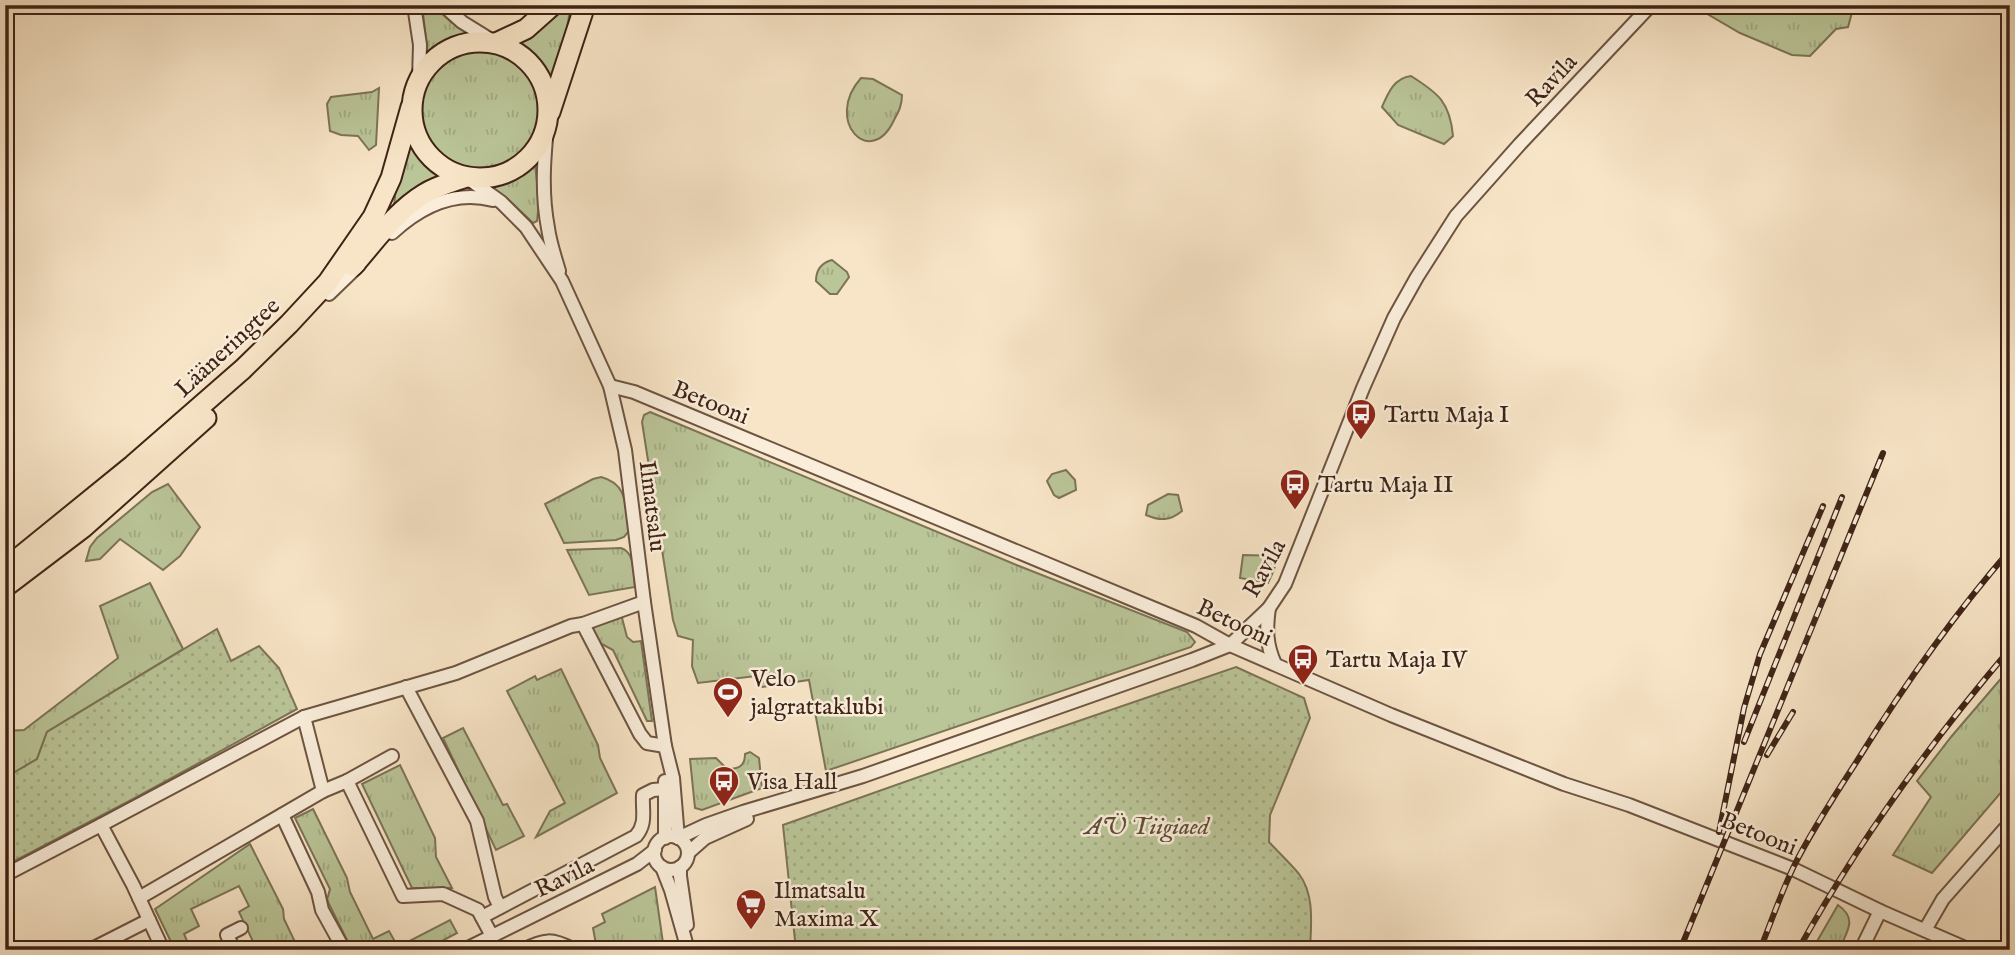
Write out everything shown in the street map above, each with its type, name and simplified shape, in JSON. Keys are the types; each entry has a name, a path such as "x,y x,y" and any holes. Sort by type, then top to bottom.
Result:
{"highway":[{"path":"496,43 526,29 553,5"},
{"path":"548,119 548,102 536,71 525,58 496,43 478,41 460,44 443,52 429,63 413,92 413,126 420,144 432,159 448,170 466,177 490,177 512,170 526,161 544,135 585,5"},
{"name":"Lääneringtee","path":"5,569 133,465 243,369 328,282 373,217 391,178 411,107"},
{"name":"Lääneringtee","path":"5,587 84,527 233,393 294,333 398,214 424,194 466,177"}],"street":[{"path":"414,5 420,45 419,78"},
{"path":"443,5 462,22 496,43"},
{"name":"Ravila","path":"688,853 715,832 819,790 1230,645 1269,608 1285,584 1359,396 1394,318 1456,216 1651,5"},
{"name":"Ilmatsalu","path":"548,119 543,163 545,201 548,229 562,281"},
{"name":"Ilmatsalu","path":"466,177 501,202 526,227 562,281 610,386 625,450 665,746 673,778 672,838"},
{"path":"329,294 400,225 426,208 462,196 479,196 501,202"},
{"name":"Betooni","path":"610,386 634,393 1196,626 1230,645 1391,715 1538,774 1629,805 1793,869 1970,950"},
{"path":"5,875 304,717 456,673 571,626 644,602"},
{"path":"1269,608 1267,641 1275,664"},
{"path":"583,624 640,734 647,743 665,746"},
{"path":"406,687 477,821 495,897 500,907"},
{"path":"304,717 323,792"},
{"name":"Ilmatsalu","path":"665,746 665,789 672,838"},
{"path":"139,898 282,815 392,756"},
{"path":"347,781 404,896 443,894 478,910 492,936"},
{"path":"482,917 636,836 642,830 645,816 643,795 653,790 665,789"},
{"name":"Ravila","path":"672,838 752,809 819,790"},
{"path":"282,815 318,892 322,910 344,950"},
{"path":"1925,930 1943,899 2010,823"},
{"path":"100,825 163,950"},
{"path":"660,865 671,870 684,864 688,853 686,844 672,838 657,845 655,850 660,865 671,890 689,950"},
{"name":"Ravila","path":"611,850 622,872"},
{"name":"Ravila","path":"465,949 622,872 655,850"},
{"name":"Ravila","path":"637,864 660,865"},
{"path":"680,867 689,950"},
{"name":"Ravila","path":"514,901 524,919"},
{"path":"1861,950 1880,911"},
{"path":"90,950 149,920"},
{"path":"234,950 227,935 241,928"},
{"path":"523,950 547,940 574,950"}],"green space":[{"path":"422,5 433,5 451,22 473,36 455,40 428,56"},
{"path":"1692,5 1854,5 1848,27 1836,29 1810,56 1792,55 1740,33"},
{"path":"567,6 570,7 567,27 550,85 535,62 515,45 534,35"},
{"path":"480,51 503,55 523,68 536,88 540,111 536,134 523,154 503,167 480,171 457,167 437,154 424,134 420,111 424,88 437,68 457,55"},
{"path":"1411,76 1435,93 1446,107 1453,136 1444,144 1398,125 1382,107 1396,83"},
{"path":"861,78 873,79 902,95 894,120 884,134 874,141 863,140 855,134 849,123 847,110 851,94"},
{"path":"379,88 376,145 369,150 358,136 330,131 327,104 331,97 372,92"},
{"path":"409,136 426,162 444,177 394,207 396,186"},
{"path":"533,164 539,201 537,221 533,223 490,186 510,179"},
{"path":"832,260 847,272 849,277 837,294 830,294 816,281 820,268"},
{"path":"650,412 1019,566 1187,632 1195,642 1191,647 826,771 809,680 762,687 756,676 698,683 692,666 693,640 678,636 673,620 642,422 644,415"},
{"path":"1066,470 1075,480 1076,490 1059,498 1054,495 1047,481 1052,474"},
{"path":"601,477 610,480 621,491 629,531 616,540 564,543 545,504"},
{"path":"168,484 200,527 180,556 163,570 120,539 100,559 86,561 90,547 97,538 152,492"},
{"path":"1168,494 1178,495 1182,511 1165,519 1146,515 1148,505"},
{"path":"621,548 631,559 635,587 589,595 567,550"},
{"path":"1243,555 1277,556 1268,583 1240,578"},
{"path":"150,583 183,649 47,732 37,759 5,778 5,731 24,730 118,658 100,606"},
{"path":"621,614 627,637 633,642 641,641 652,721 647,721 613,650 598,642 593,630 595,625"},
{"path":"217,629 231,661 259,646 279,668 297,709 5,866 5,778 37,759 47,732"},
{"name":"AÜ Tiigiaed","path":"1236,667 1304,698 1310,718 1270,815 1269,842 1299,874 1308,891 1311,911 1310,950 796,950 783,825"},
{"path":"2010,668 2010,782 1932,873 1893,855 1931,797 1917,781"},
{"path":"561,669 598,745 600,758 617,793 536,837 550,811 565,803 507,691 535,676 537,680"},
{"path":"463,728 503,805 507,804 524,836 496,850 443,738"},
{"path":"750,752 759,758 762,788 702,810 695,808 690,759 716,758 727,769 731,769 740,766 745,754"},
{"path":"400,765 435,838 436,857 452,888 412,888 362,784"},
{"path":"313,809 373,939 389,931 398,947 450,920 457,933 425,950 352,950 327,900 330,889 295,818"},
{"path":"250,844 283,909 284,919 296,944 283,950 257,950 239,912 249,906 239,886 191,909 199,926 184,934 191,950 175,950 155,909"},
{"path":"655,887 664,950 597,950 593,928 605,922 602,914"},
{"path":"1838,905 1848,915 1849,920 1839,950 1812,950"}],"railway":[{"path":"1680,950 1883,453"},
{"path":"1744,742 1842,497"},
{"path":"1719,832 1744,708 1760,654 1823,506"},
{"path":"1760,950 1794,866 1832,800 1929,653 2010,550"},
{"path":"1798,950 1845,871 1896,794 2010,649"},
{"path":"1767,755 1793,712"}],"place":[{"name":"Tartu Maja I","path":"1361,441"},
{"name":"Tartu Maja II","path":"1295,511"},
{"name":"Tartu Maja IV","path":"1303,686"},
{"name":"Velo jalgrattaklubi","path":"728,719"},
{"name":"Visa Hall","path":"724,808"},
{"name":"Ilmatsalu Maxima X","path":"751,931"}]}
